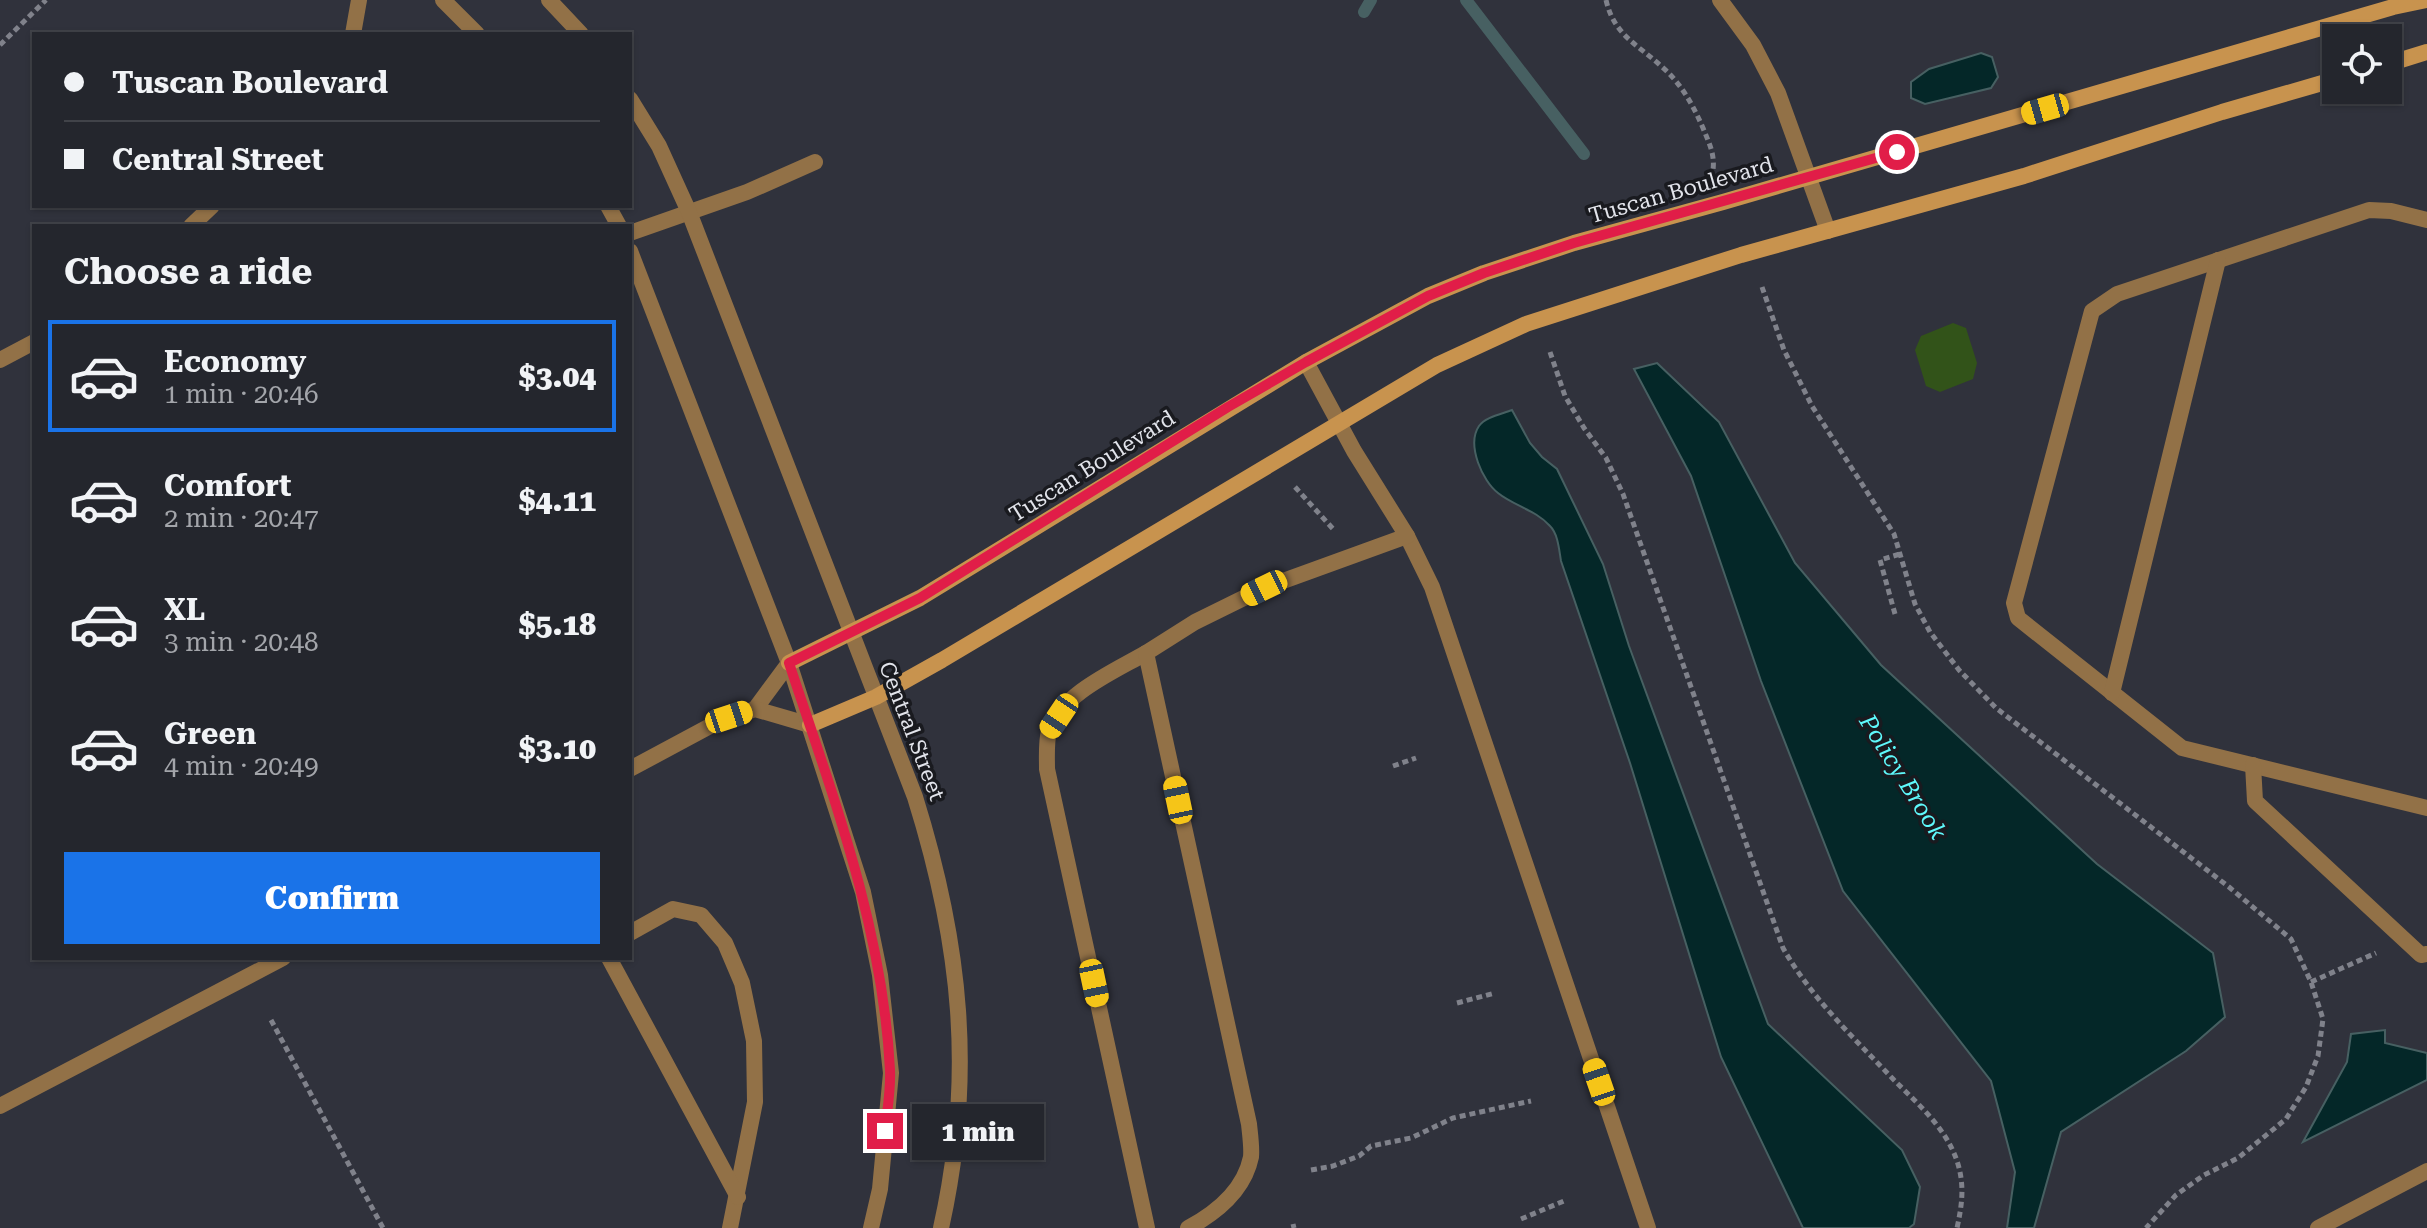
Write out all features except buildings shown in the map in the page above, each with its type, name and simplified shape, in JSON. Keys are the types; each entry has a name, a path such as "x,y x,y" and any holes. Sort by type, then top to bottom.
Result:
{"main road":[{"name":"Tuscan Boulevard","path":"789,663 920,598 1306,362 1428,296 1484,273 1574,243 2426,0"},
{"path":"2402,60 2427,52"},
{"path":"810,725 876,697 1437,365 1526,324 1741,255 2024,176 2322,83"}],"street":[{"path":"353,32 359,0"},
{"path":"443,0 475,32"},
{"path":"549,0 579,32"},
{"path":"1720,0 1753,45 1772,81 1828,231"},
{"name":"Central Street","path":"632,102 659,146 689,212 915,797 934,857 950,929 959,995 961,1062 957,1140 941,1228"},
{"path":"632,232 747,192 815,162"},
{"path":"193,224 210,208"},
{"path":"2427,220 2391,211 2369,210 2117,294 2092,311 2014,603 2018,618 2182,748 2427,808"},
{"path":"632,256 789,663 863,892 880,975 891,1073 880,1189 871,1228"},
{"path":"2112,693 2218,260"},
{"path":"0,360 32,343"},
{"path":"1306,362 1407,536 1432,587 1648,1228"},
{"path":"1147,1228 1047,769 1049,730 1069,701 1094,682 1195,622 1264,588 1407,536"},
{"path":"1146,653 1249,1124 1251,1156 1243,1176 1227,1203 1188,1228"},
{"path":"632,768 712,725 755,709 789,663"},
{"path":"755,709 810,725"},
{"path":"2253,765 2255,801 2421,955 2427,954"},
{"path":"632,932 673,909 701,915 725,943 742,983 754,1041 755,1102 730,1228"},
{"path":"0,1106 279,960"},
{"path":"610,960 738,1197"},
{"path":"2318,1228 2427,1171"}],"path":[{"path":"0,45 46,0"},
{"path":"1606,0 1610,14 1626,39 1663,67 1690,99 1715,156 1713,170"},
{"path":"1762,287 1784,350 1812,406 1894,534 1915,604 1930,632 1959,670 1996,708 2229,887 2291,939 2311,982 2323,1019 2318,1056 2306,1087 2286,1119 2238,1158 2204,1175 2176,1195 2146,1228"},
{"path":"1550,352 1565,396 1606,458 1623,494 1783,948 1800,977 1829,1012 1948,1140 1958,1163 1964,1194 1957,1228"},
{"path":"1295,487 1326,518 1338,536"},
{"path":"1895,614 1880,560 1900,554"},
{"path":"1393,766 1416,758"},
{"path":"2311,982 2382,950"},
{"path":"1457,1003 1495,993"},
{"path":"271,1020 383,1228"},
{"path":"1311,1170 1359,1156 1371,1146 1411,1138 1453,1118 1531,1101"},
{"path":"1521,1219 1564,1201"}],"green space":[{"path":"1953,323 1966,328 1977,363 1973,379 1940,392 1926,386 1915,350 1921,336"}],"water":[{"path":"1981,53 1992,57 1998,77 1991,88 1925,104 1911,98 1911,82 1929,69"},
{"path":"1657,363 1719,422 1795,563 1881,665 2097,864 2213,953 2225,1017 2186,1051 2061,1132 2034,1228 2007,1228 2015,1172 1991,1081 1843,891 1761,681 1691,476 1634,369"},
{"path":"1512,410 1530,443 1557,469 1603,564 1629,646 1768,1024 1902,1150 1920,1187 1914,1224 1909,1228 1803,1228 1721,1057 1630,763 1561,561 1555,533 1538,516 1492,488 1478,462 1474,443 1479,426 1489,418"},
{"path":"2385,1030 2385,1043 2427,1053 2427,1080 2303,1142 2347,1062 2351,1034"}],"waterway":[{"path":"1364,12 1371,0"},
{"name":"Policy Brook","path":"1466,0 1584,154"}],"route":[{"path":"885,1131 891,1073 880,975 863,892 789,663 920,598 1228,407 1428,296 1484,273 1574,243 1897,152"}]}
